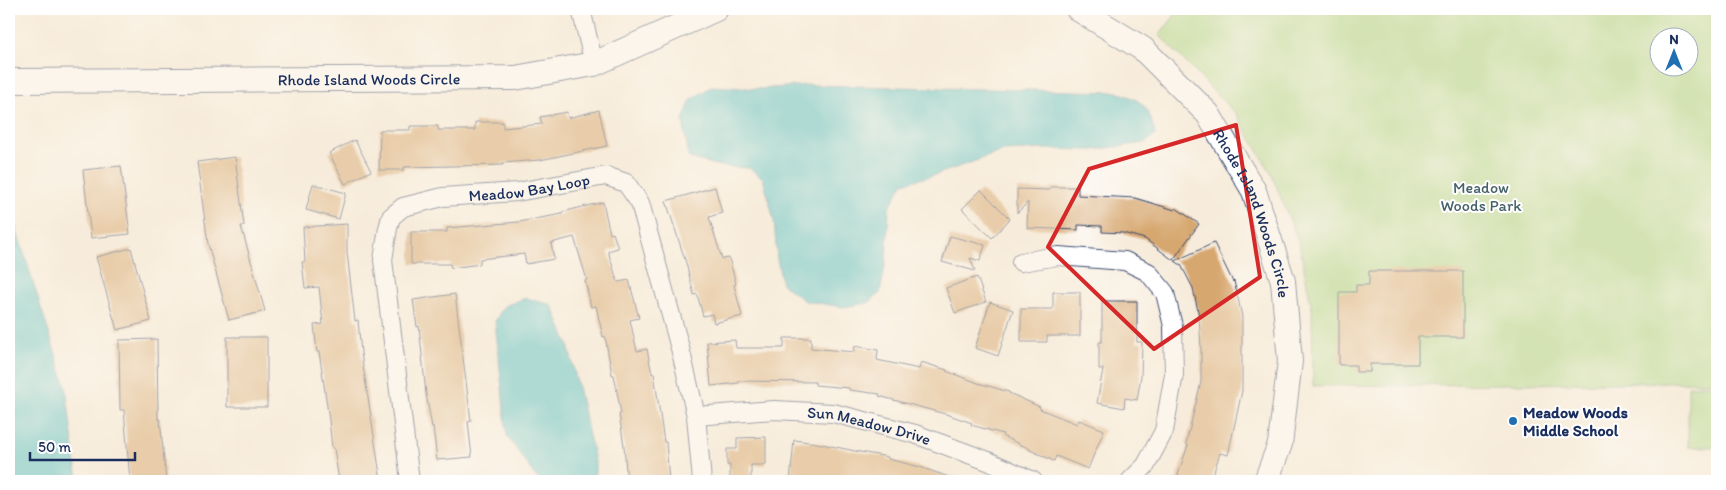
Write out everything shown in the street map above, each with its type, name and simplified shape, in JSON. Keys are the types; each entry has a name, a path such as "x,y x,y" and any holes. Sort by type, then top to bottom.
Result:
{"street":[{"path":"581,9 594,64"},
{"name":"Rhode Island Woods Circle","path":"9,81 515,78 594,64 716,9"},
{"name":"Rhode Island Woods Circle","path":"1078,9 1143,49 1208,114 1254,191 1283,281 1290,361 1280,444 1266,481"},
{"name":"Meadow Bay Loop","path":"410,481 383,260 391,218 403,207 443,197 517,192 606,176 626,183 640,202 680,348 696,416 702,481"},
{"path":"1021,262 1058,256 1125,261 1148,272 1166,293 1173,326 1174,374 1164,431 1146,465 1130,481"},
{"name":"Sun Meadow Drive","path":"696,416 774,410 833,413 915,434 1033,481"}],"highlighted area":[{"path":"1236,125 1260,277 1154,349 1048,247 1089,169"}],"green space":[{"name":"Meadow Woods Park","path":"1180,9 1717,9 1717,382 1313,386 1312,309 1299,243 1271,173 1237,115 1159,35"},
{"path":"1717,385 1717,447 1688,447 1688,386"}],"water":[{"path":"807,85 1117,92 1140,102 1144,106 1148,111 1155,135 1145,143 1093,150 1043,149 1004,151 935,175 903,183 889,208 886,260 880,293 868,303 843,307 805,301 782,284 777,259 774,220 763,178 749,168 720,166 689,158 683,120 691,100 712,86 762,89"},
{"path":"9,206 66,387 78,481 9,481"},
{"path":"526,298 552,305 568,344 595,461 595,477 588,481 541,481 536,477 507,436 495,321 504,306"}],"building":[{"path":"599,110 607,146 540,160 503,163 503,165 404,167 404,170 379,170 380,130 410,130 410,126 438,126 438,130 475,130 475,122 503,122 503,128 542,124 540,117 567,112 568,118"},
{"path":"355,140 371,171 345,184 329,153"},
{"path":"235,157 244,226 241,226 265,311 229,320 208,244 197,162"},
{"path":"121,166 130,234 91,238 83,170"},
{"path":"313,184 346,193 339,219 306,210"},
{"path":"715,187 722,213 709,217 722,259 729,258 742,316 714,323 712,314 703,316 697,294 694,295 666,201"},
{"path":"1050,187 1078,187 1078,195 1135,198 1175,210 1176,208 1199,224 1173,260 1145,239 1123,233 1102,232 1102,226 1078,225 1078,230 1027,228 1028,202 1017,213 1017,189 1050,190"},
{"path":"981,190 1010,219 992,238 962,209"},
{"path":"603,202 610,234 613,233 618,248 608,251 615,274 618,282 629,280 639,318 630,320 637,351 647,349 652,374 654,373 664,442 666,442 669,481 627,481 619,414 621,414 614,375 612,375 605,336 603,337 596,306 591,307 585,280 587,280 574,237 551,243 554,259 526,264 524,254 480,259 480,264 451,268 450,264 411,264 411,232 447,232 447,228 519,222 562,214 562,212"},
{"path":"347,224 347,252 355,321 358,320 361,353 381,481 339,481 334,448 332,448 314,325 323,324 319,287 305,288 302,262 305,262 303,227"},
{"path":"950,236 985,245 980,261 970,258 975,271 942,262"},
{"path":"1214,243 1234,281 1242,316 1242,391 1228,455 1220,453 1211,481 1176,481 1188,445 1186,444 1201,382 1201,348 1199,316 1193,288 1181,265 1175,261"},
{"path":"131,248 151,321 117,330 96,257"},
{"path":"1369,271 1463,271 1463,337 1418,337 1418,364 1370,364 1370,372 1356,372 1356,365 1339,365 1339,292 1356,292 1356,285 1369,285"},
{"path":"977,277 986,302 955,313 946,288"},
{"path":"1053,292 1080,292 1080,336 1047,336 1047,342 1021,342 1021,309 1053,309"},
{"path":"455,294 471,421 468,422 472,457 437,460 433,426 426,394 419,326 417,327 413,300"},
{"path":"1102,301 1137,301 1137,342 1142,342 1141,376 1137,400 1125,398 1124,408 1097,403 1103,369 1099,369 1099,342 1102,342"},
{"path":"990,302 1013,310 998,356 975,348"},
{"path":"227,337 267,337 267,407 227,407"},
{"path":"784,338 811,338 811,348 854,352 855,346 878,350 877,360 919,369 921,362 1009,392 1040,407 1040,409 1077,424 1079,420 1104,430 1088,469 1056,456 1054,461 1002,436 1003,434 971,425 972,423 949,415 879,396 880,394 849,390 849,388 815,385 815,382 739,381 739,383 711,386 707,342 735,340 736,348 784,348"},
{"path":"157,339 158,419 160,419 166,481 130,481 124,410 120,410 119,340"},
{"path":"766,437 766,465 751,465 751,481 730,481 727,449 737,449 737,438"},
{"path":"794,440 888,457 888,459 955,479 954,481 835,481 817,477 816,481 790,481"}],"place":[{"name":"Meadow Woods Middle School","path":"1513,421"}]}
